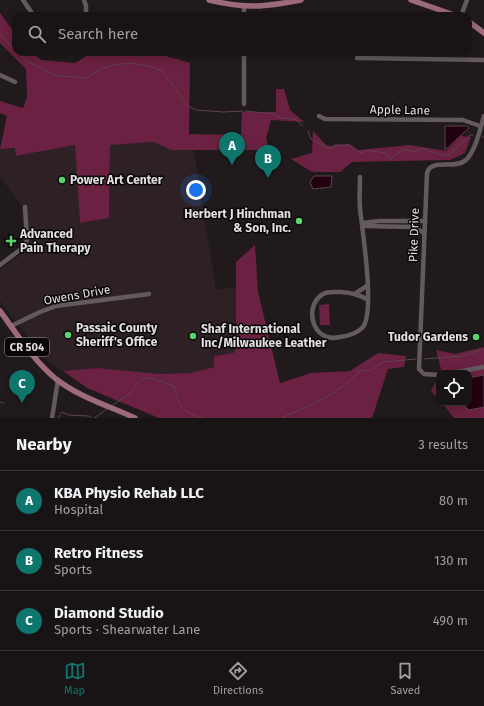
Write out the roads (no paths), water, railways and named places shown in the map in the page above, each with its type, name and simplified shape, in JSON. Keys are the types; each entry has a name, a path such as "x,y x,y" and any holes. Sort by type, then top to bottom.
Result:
{"main road":[{"path":"209,0 244,7 264,7 301,0"},
{"path":"411,0 446,12"},
{"path":"472,24 484,33"},
{"name":"CR 504","path":"0,311 36,359 58,380 110,407 136,418"}],"street":[{"path":"23,0 31,12"},
{"path":"84,0 86,12"},
{"path":"463,12 468,0"},
{"path":"244,7 244,12"},
{"path":"244,56 244,104"},
{"path":"357,58 484,60"},
{"path":"0,75 15,82"},
{"name":"Apple Lane","path":"319,116 325,119 463,120 480,126"},
{"name":"Pike Drive","path":"436,375 424,374 419,369 427,170 432,166 454,165 466,160 472,152 484,116"},
{"path":"360,178 360,207 367,264 367,286 367,299 366,320 361,330 355,333 332,339 322,336 318,332 312,313 317,299 329,292 356,292 367,286"},
{"path":"0,265 25,246 27,239 25,207"},
{"path":"362,224 399,221 425,221"},
{"path":"399,221 400,227"},
{"path":"362,224 414,227 424,233"},
{"path":"356,292 367,299"},
{"name":"Owens Drive","path":"11,326 56,306 149,294"},
{"path":"468,370 484,367"},
{"path":"52,418 58,380"},
{"path":"56,393 67,386"}],"waterway":[{"path":"0,34 12,47"},
{"path":"22,56 54,75 86,78 101,69 114,65 130,63 149,66 162,71 188,106 196,110 223,112 243,111"},
{"path":"245,111 275,114 280,118 295,119 303,126"},
{"path":"308,131 311,139 328,148 334,148 335,145 350,145 361,153 368,150 385,153 390,159 404,149 415,152 422,148 441,155 449,155 470,135 473,135"},
{"path":"424,359 462,356 484,349"},
{"path":"281,418 323,399 343,386 360,371 371,370 383,362 416,359"},
{"path":"113,405 129,394 141,379 151,378 174,386 182,408 190,414 203,418"},
{"path":"0,402 4,403"},
{"path":"94,418 107,409"},
{"path":"58,418 62,412 69,415 89,416 92,418"}],"place":[{"name":"KBA Physio Rehab LLC","path":"232,165"},
{"name":"Retro Fitness","path":"268,178"},
{"name":"Power Art Center","path":"62,180"},
{"name":"Herbert J Hinchman & Son, Inc.","path":"299,221"},
{"name":"Advanced Pain Therapy","path":"11,241"},
{"name":"Passaic County Sheriff's Office","path":"68,335"},
{"name":"Shaf International Inc/Milwaukee Leather","path":"193,336"},
{"name":"Tudor Gardens","path":"476,337"},
{"name":"Diamond Studio","path":"22,403"}]}
